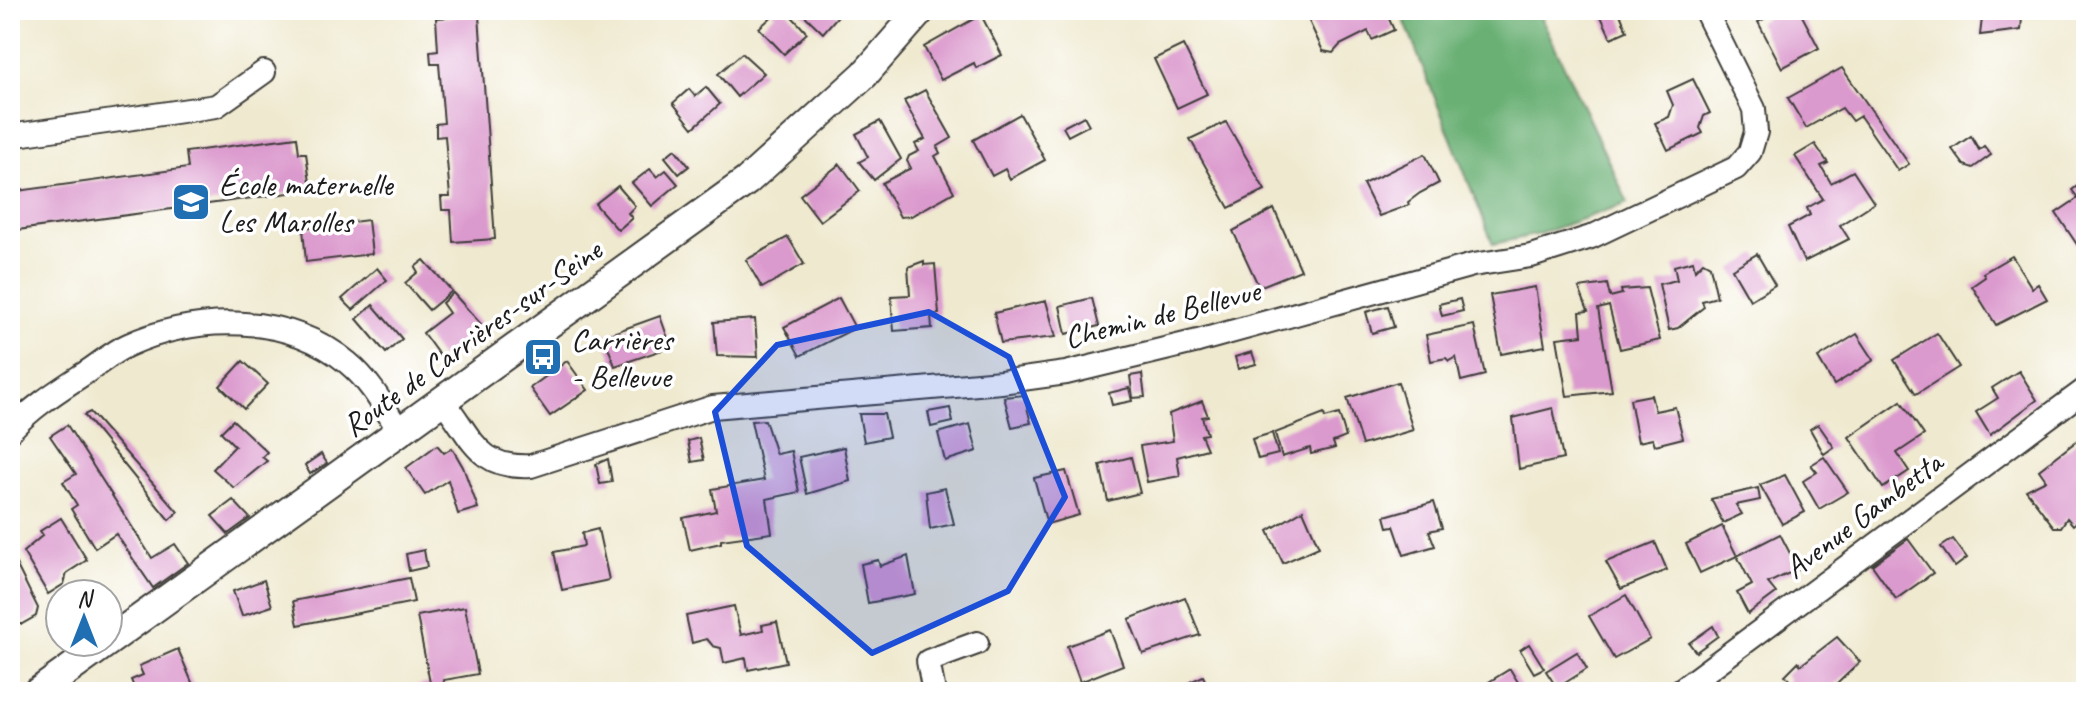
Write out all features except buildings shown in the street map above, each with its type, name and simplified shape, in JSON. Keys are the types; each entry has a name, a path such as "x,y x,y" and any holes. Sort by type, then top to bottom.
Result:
{"street":[{"name":"Route de Carrières-sur-Seine","path":"38,692 747,181 864,75 921,10"},
{"name":"Chemin de Bellevue","path":"443,401 492,462 508,467 531,466 713,407 1001,382 1066,373 1198,341 1473,265 1531,256 1591,237 1678,197 1736,168 1750,152 1756,132 1754,109 1705,10"},
{"path":"10,136 216,106 264,72"},
{"path":"10,431 57,391 127,346 190,325 243,322 299,336 328,349 373,388 399,431"},
{"name":"Avenue Gambetta","path":"1678,692 2086,389"},
{"path":"934,692 928,661 977,643"}],"highlighted area":[{"path":"929,312 1009,357 1065,497 1008,591 872,653 747,546 715,412 777,345"}],"green space":[{"path":"1400,10 1466,10 1468,14 1476,10 1538,10 1628,203 1539,234 1493,244"}],"place":[{"name":"École maternelle Les Marolles","path":"191,202"},
{"name":"Carrières - Bellevue","path":"543,357"}]}
